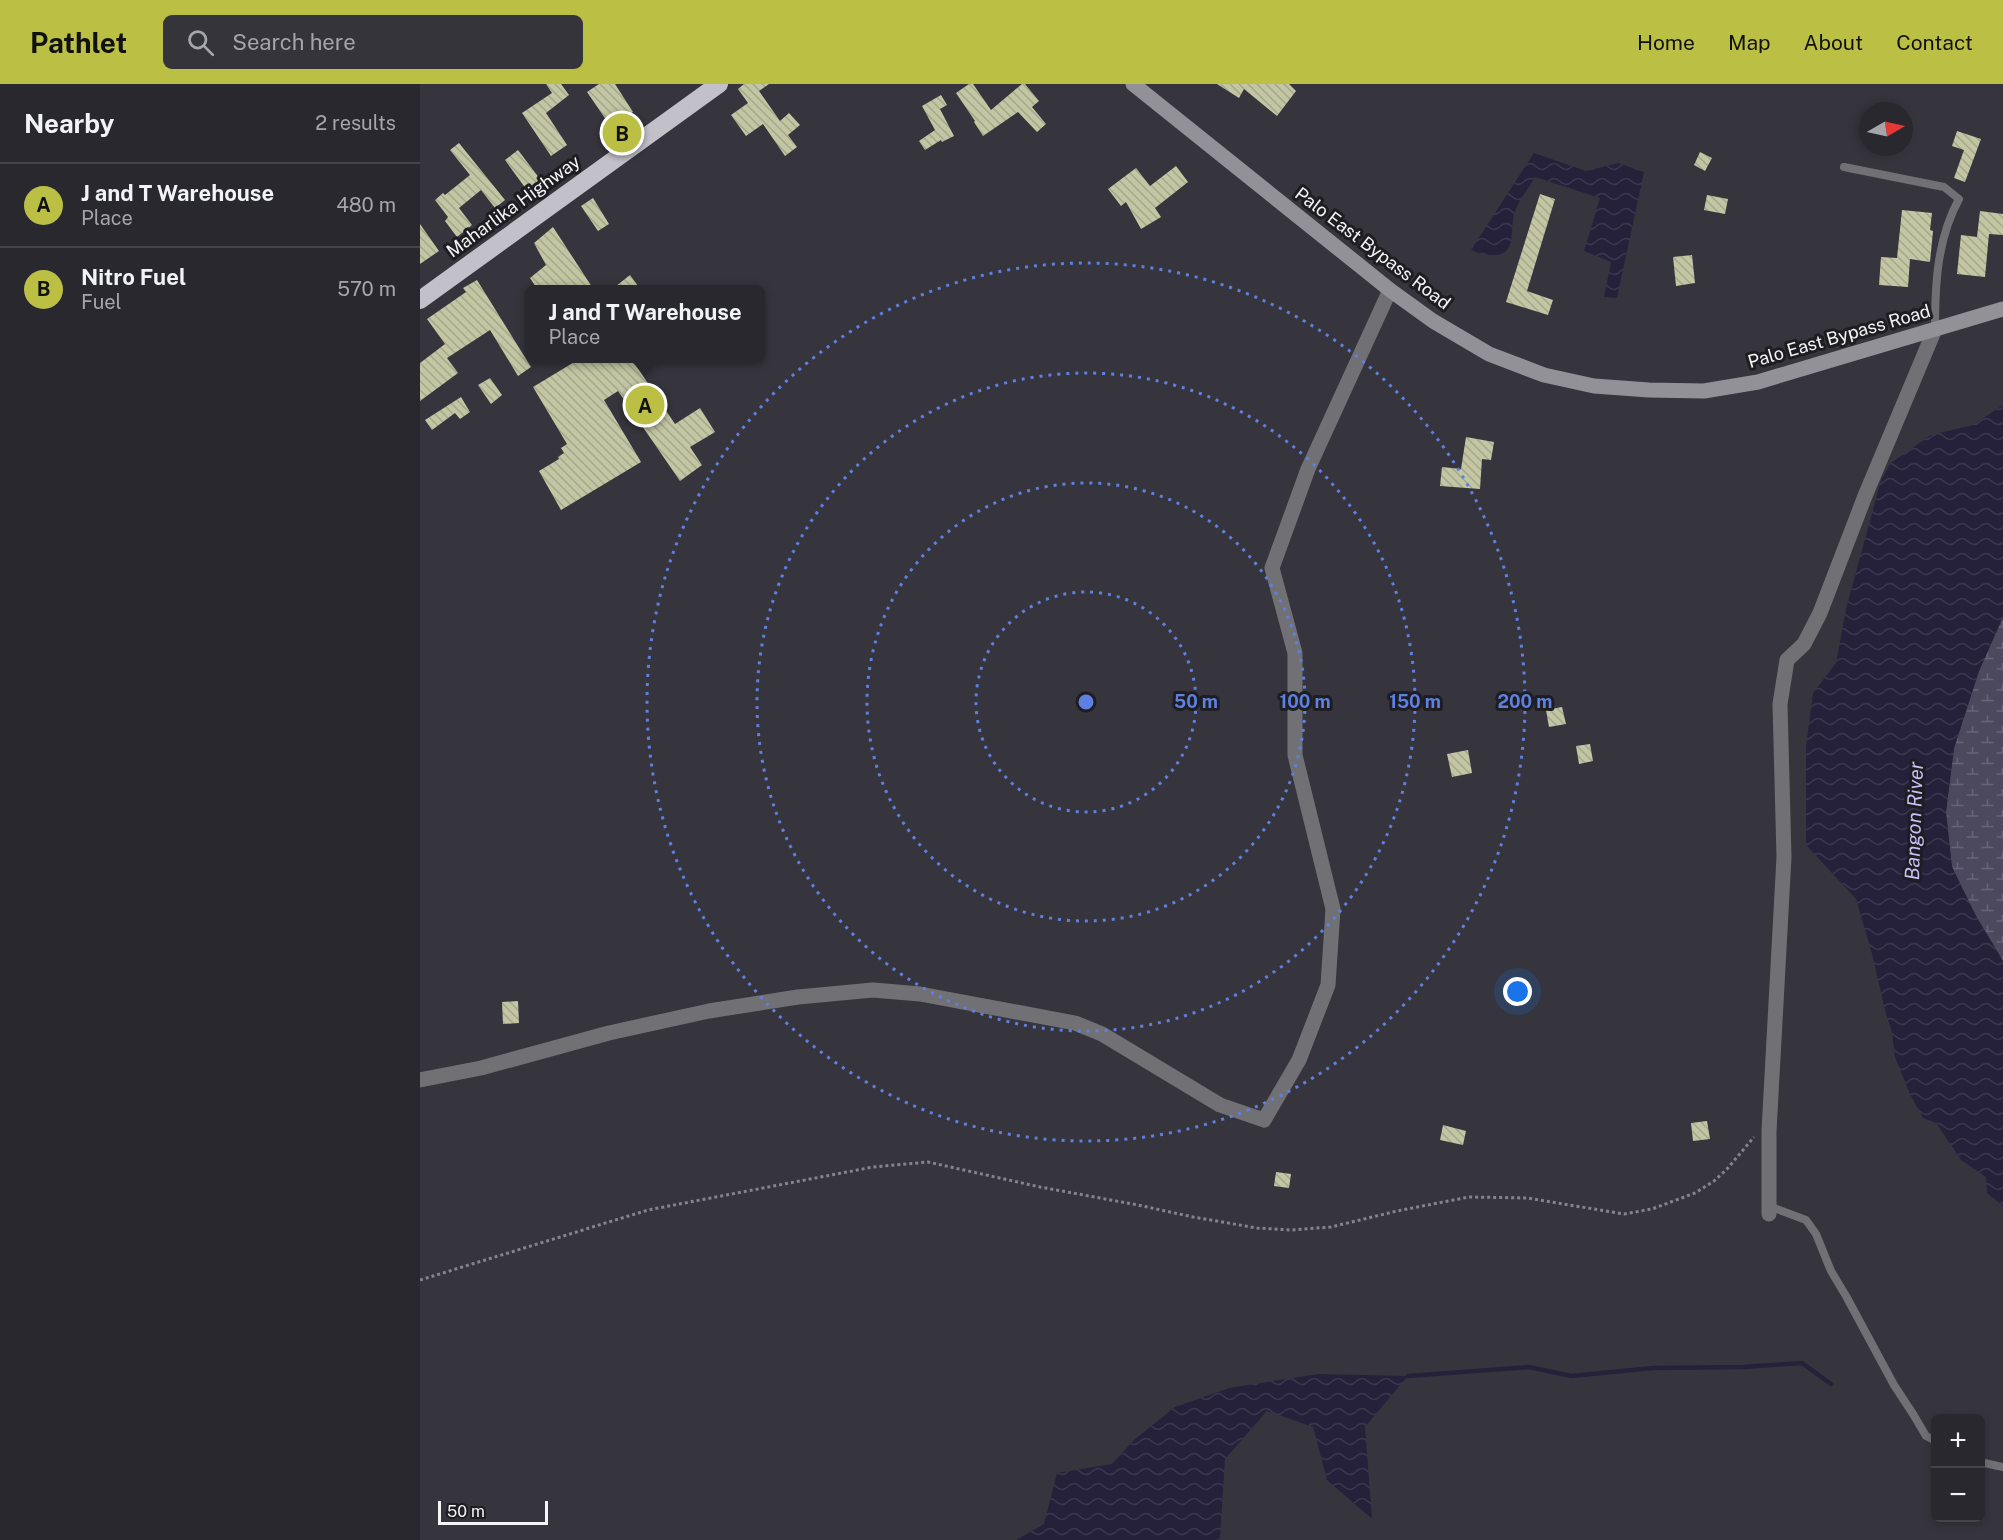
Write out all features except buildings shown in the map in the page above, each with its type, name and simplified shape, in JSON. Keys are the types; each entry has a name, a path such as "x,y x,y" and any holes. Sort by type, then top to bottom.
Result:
{"highway":[{"name":"Maharlika Highway","path":"420,300 719,84"}],"main road":[{"name":"Palo East Bypass Road","path":"1133,84 1390,290 1433,321 1489,354 1544,375 1594,386 1704,391 1758,382 2003,309"}],"street":[{"path":"420,1080 481,1068 609,1033 709,1011 798,997 873,990 920,994 1075,1023 1102,1034 1220,1105 1264,1120 1299,1060 1328,985 1333,909 1295,756 1295,653 1272,568 1308,469 1390,290"},
{"path":"1769,1210 1769,1131 1784,857 1780,704 1787,660 1804,644 1820,613 1865,496 1935,329"}],"lane":[{"path":"1844,167 1944,188 1959,200 1953,210 1942,243 1935,294 1935,329"},
{"path":"1769,1210 1806,1220 1816,1234 1831,1271 1894,1385 1926,1436 1931,1439"},
{"path":"1985,1463 2003,1467"}],"path":[{"path":"420,1280 648,1210 854,1169 928,1162 1040,1187 1257,1228 1291,1230 1330,1227 1468,1197 1527,1198 1624,1214 1670,1204 1695,1193 1714,1181 1751,1142 1757,1131"}],"green space":[{"path":"2003,617 2003,961 1976,916 1952,867 1946,812 1954,749 1979,671"}],"water":[{"path":"1534,153 1586,171 1618,163 1644,172 1617,298 1604,297 1611,262 1584,251 1600,198 1535,177 1514,214 1511,240 1506,251 1491,255 1471,250"},
{"name":"Bangon River","path":"2003,405 2003,617 1979,671 1954,748 1946,812 1952,867 1976,916 2003,961 2003,1206 1987,1193 1986,1177 1961,1160 1936,1123 1923,1118 1910,1094 1895,1057 1892,1032 1856,899 1806,845 1806,746 1813,693 1836,663 1846,609 1881,480 1891,463 1931,435 1973,425"},
{"path":"1318,1374 1408,1376 1365,1427 1372,1519 1327,1480 1313,1427 1267,1411 1225,1459 1220,1538 1216,1540 1016,1540 1044,1524 1057,1473 1112,1464 1134,1440 1175,1407 1229,1388"}],"waterway":[{"path":"1408,1376 1529,1367 1571,1376 1653,1368 1743,1367 1802,1363 1831,1384"}],"place":[{"name":"Nitro Fuel","path":"622,133"},
{"name":"J and T Warehouse","path":"645,405"}]}
